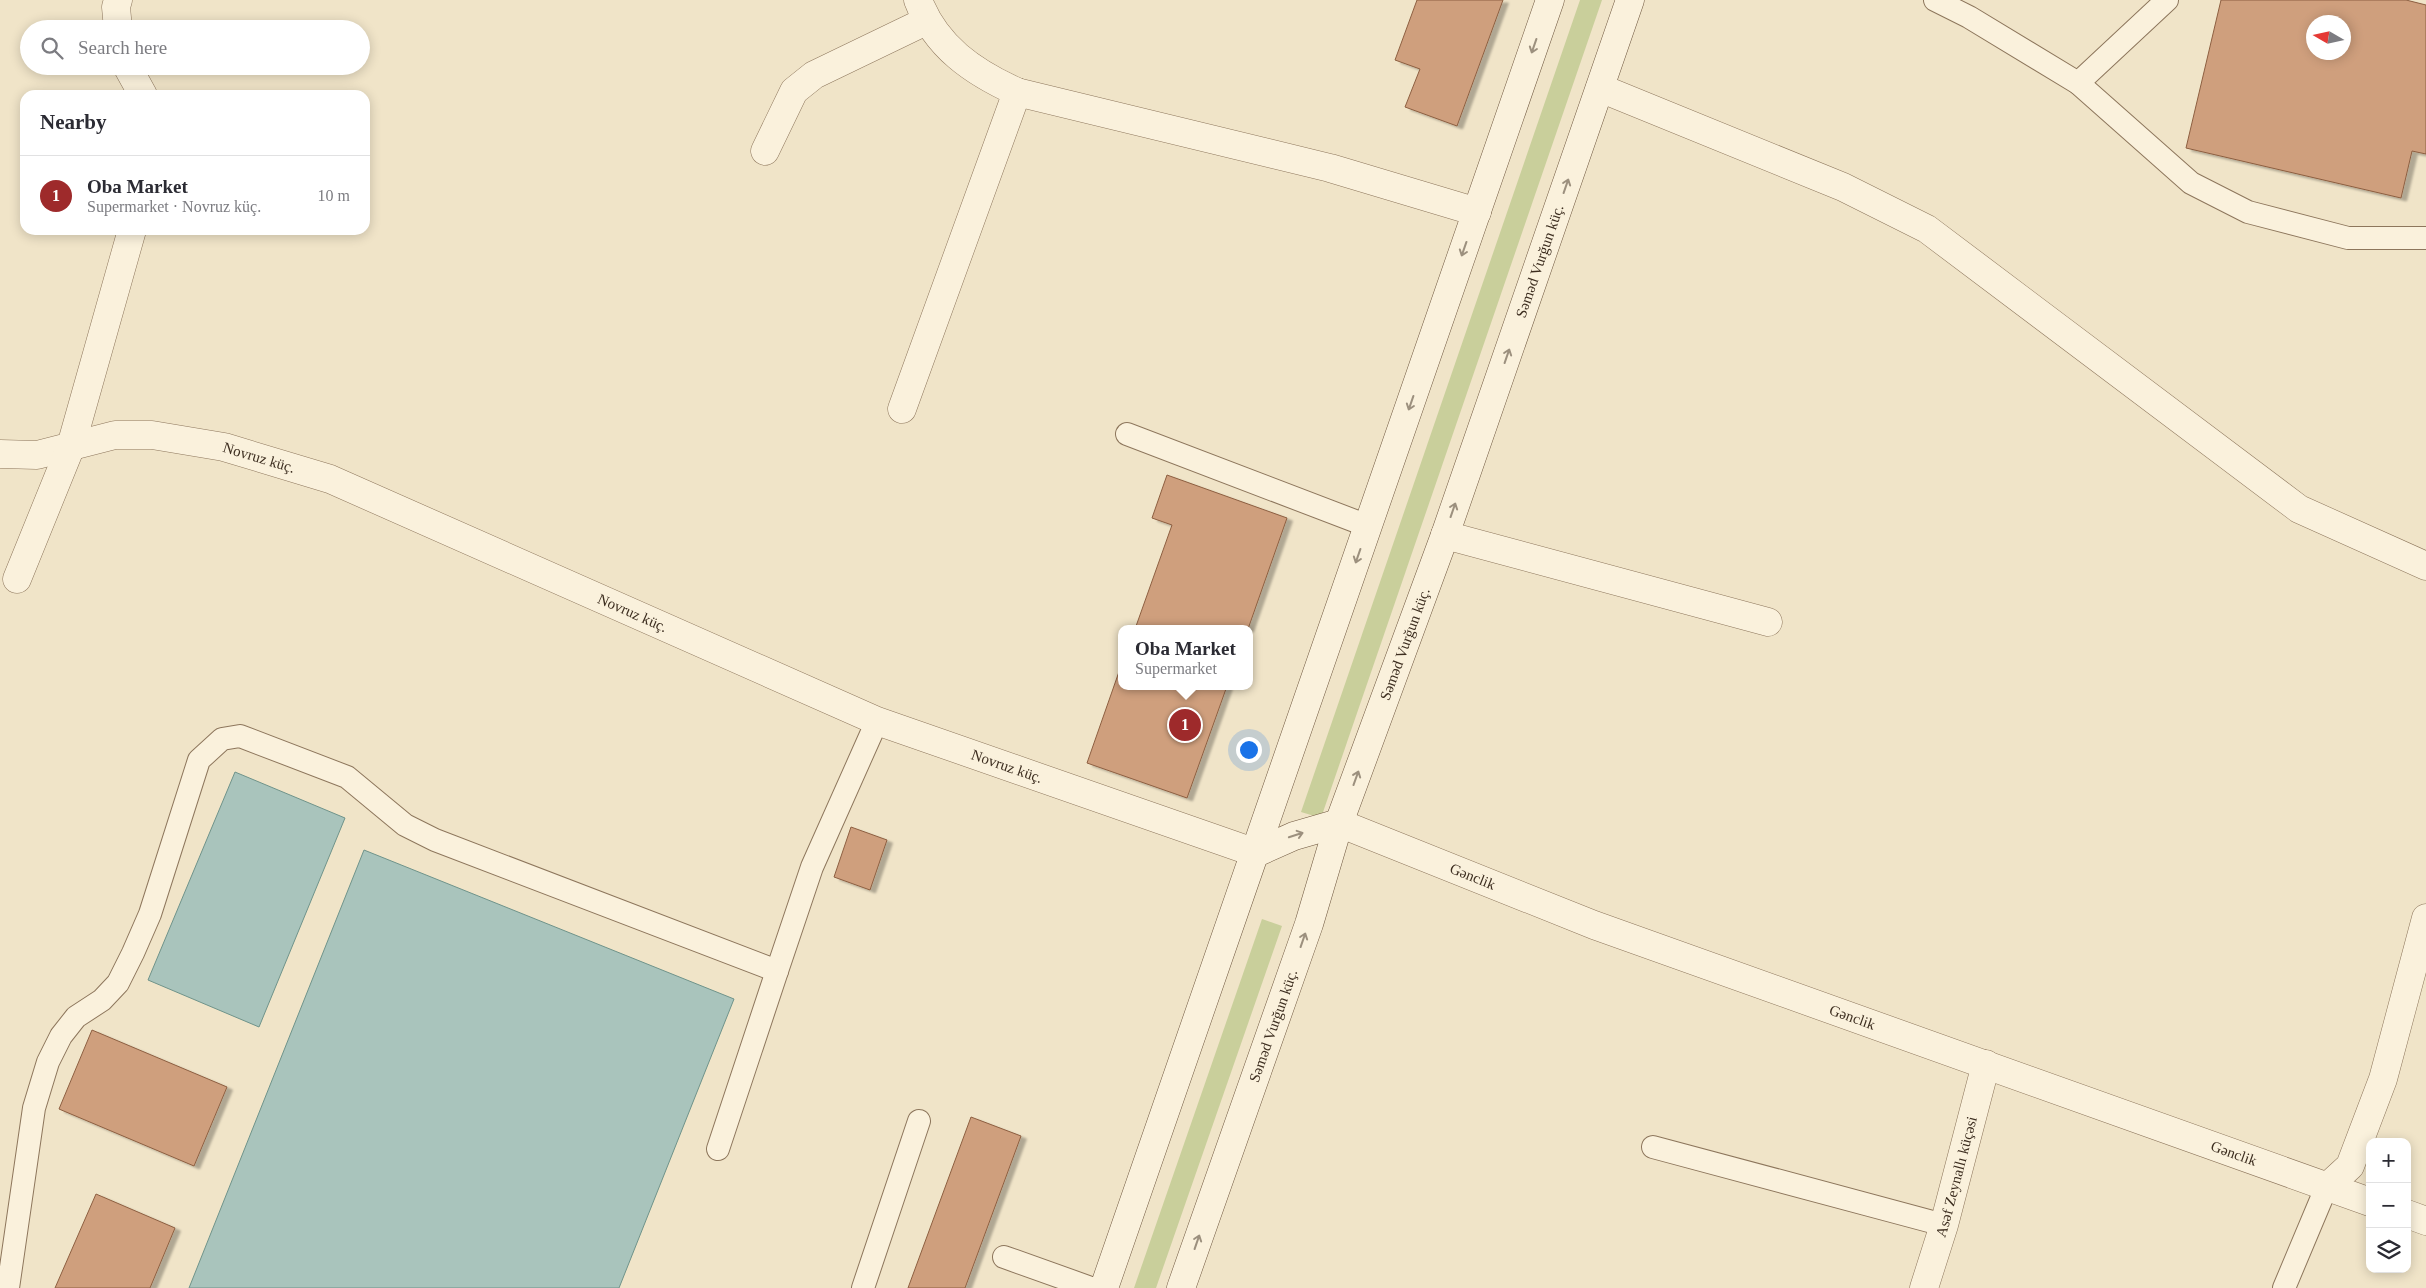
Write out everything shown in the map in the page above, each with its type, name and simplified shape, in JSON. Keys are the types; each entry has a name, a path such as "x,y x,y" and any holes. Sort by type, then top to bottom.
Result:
{"street":[{"path":"117,20 116,7 118,0"},
{"path":"1104,1288 1550,0"},
{"name":"Səməd Vurğun küç.","path":"1181,1288 1309,924 1339,823 1445,535 1630,0"},
{"path":"765,151 794,91 814,76 922,10 954,53 984,77 1017,92 1330,168 1477,212"},
{"path":"132,75 140,90"},
{"path":"1600,88 1843,187 1927,229 2299,509 2426,566"},
{"path":"902,409 1017,92"},
{"path":"17,579 71,446 131,235"},
{"name":"Novruz küç.","path":"0,454 37,455 115,435 152,435 224,447 330,479 877,721 1256,852"},
{"path":"1445,535 1768,622"},
{"path":"1256,852 1294,836 1339,823"},
{"name":"Gənclik","path":"1339,823 1594,926 2366,1201"},
{"path":"2326,1188 2350,1166 2383,1079 2426,918"},
{"name":"Asəf Zeynallı küçəsi","path":"1924,1288 1944,1224 1986,1064"},
{"path":"2411,1215 2426,1221"}],"lane":[{"path":"1935,0 1969,18 2078,84 2191,183 2248,212 2348,238 2426,238"},
{"path":"2078,84 2167,0"},
{"path":"1127,434 1368,526"},
{"path":"718,1149 812,867 877,721"},
{"path":"8,1288 34,1108 48,1062 62,1036 76,1017 102,1000 118,984 150,914 199,760 222,739 240,736 347,777 405,825 435,840 777,971"},
{"path":"864,1288 919,1121"},
{"path":"1653,1148 1944,1224"},
{"path":"2284,1288 2326,1188"},
{"path":"1004,1257 1091,1288"}],"green space":[{"path":"1580,0 1602,0 1321,818 1301,812"},
{"path":"1262,919 1282,926 1156,1288 1134,1288"}],"water":[{"path":"235,772 345,818 259,1027 148,980"},
{"path":"364,850 734,999 619,1288 189,1288"}],"building":[{"path":"1417,0 1503,0 1457,126 1405,107 1420,69 1395,60"},
{"path":"2221,0 2406,0 2426,5 2426,154 2412,151 2401,198 2186,148"},
{"path":"1167,475 1287,518 1249,625 1136,625 1172,525 1152,518"},
{"path":"1118,675 1118,690 1226,690 1187,798 1087,763"},
{"path":"851,827 887,840 870,890 834,877"},
{"path":"92,1030 227,1087 194,1166 59,1109"},
{"path":"971,1117 1021,1136 965,1288 908,1288"},
{"path":"96,1194 175,1228 150,1288 55,1288"}],"place":[{"name":"Oba Market","path":"1185,725"}]}
